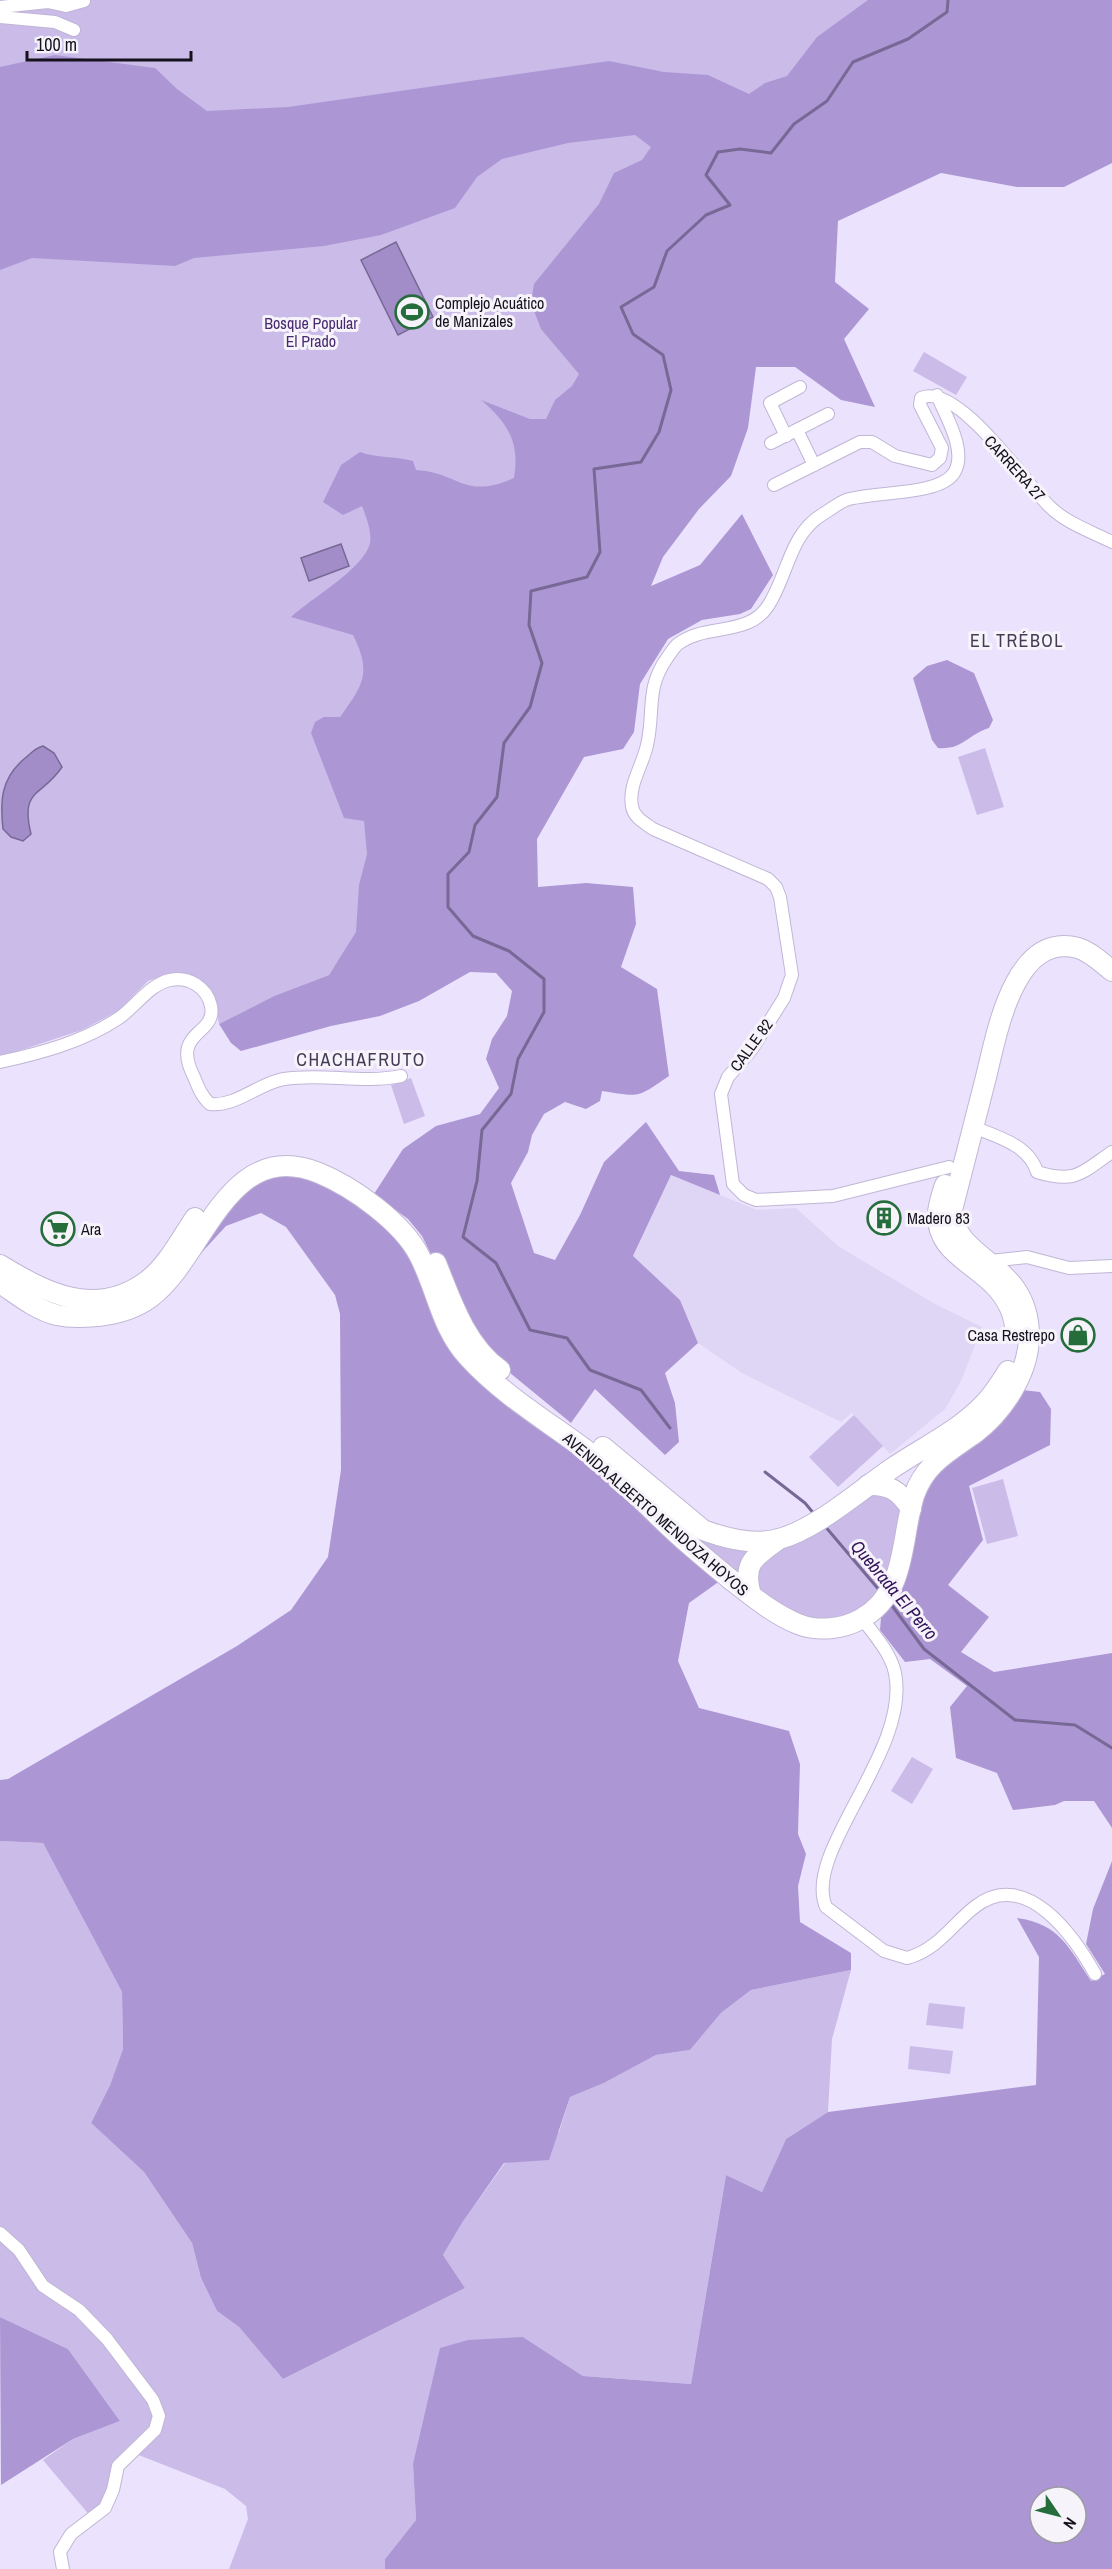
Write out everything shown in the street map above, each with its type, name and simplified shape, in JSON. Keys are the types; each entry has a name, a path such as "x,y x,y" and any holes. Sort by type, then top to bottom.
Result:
{"main road":[{"name":"AVENIDA ALBERTO MENDOZA HOYOS","path":"0,1265 41,1289 61,1296 80,1300 102,1299 147,1281 162,1266 215,1189 234,1173 254,1162 279,1156 306,1156 326,1163 350,1176 408,1219 415,1227 434,1256 459,1320 495,1367 609,1451 703,1530 724,1538 745,1541 779,1539 849,1500 966,1420 992,1394 1015,1356 1017,1332 1008,1301 1000,1288 957,1255 942,1237 938,1211 995,1004 1017,963 1045,940 1064,935 1083,938 1098,944 1112,955"},
{"path":"869,1613 892,1587 898,1575 911,1509 920,1481 929,1467 990,1418 1013,1389 1028,1358 1029,1329 1026,1310 1009,1278 962,1241 953,1222 952,1210 1005,1005 1024,970 1036,957 1065,947 1078,948 1090,954 1112,972"},
{"name":"AVENIDA ALBERTO MENDOZA HOYOS","path":"0,1283 32,1304 55,1314 79,1318 114,1315 139,1306 161,1289 182,1263 224,1200 240,1183 279,1167 305,1168 324,1174 344,1185 398,1226 411,1241 420,1257 447,1328 466,1355 486,1375 602,1462 676,1533 751,1595 799,1625 815,1628 846,1625 869,1613"},
{"path":"868,1485 881,1485 897,1491 911,1509"},
{"path":"751,1595 746,1579 749,1565 779,1539"}],"street":[{"path":"0,7 48,2 66,6 84,1"},
{"path":"0,17 55,22 74,30"},
{"path":"800,387 770,403 814,465"},
{"path":"774,485 861,442 872,442 895,456 932,465 940,459 942,448 920,405 921,398 928,395 937,396"},
{"name":"CARRERA 27","path":"937,396 955,404 971,419 1049,506 1065,519 1112,542"},
{"name":"CALLE 82","path":"937,396 955,438 959,460 954,473 941,483 919,491 896,491 845,501 815,519 790,554 768,606 756,620 739,626 705,631 678,644 660,668 651,691 648,744 633,787 632,808 640,820 653,829 768,879 776,887 780,897 792,975 784,998 752,1049 728,1077 721,1094 733,1184 744,1195 756,1200 833,1196 950,1167"},
{"path":"771,443 828,414"},
{"path":"1083,516 1091,532"},
{"path":"0,1062 63,1046 118,1019 156,986 170,980 185,980 197,983 210,1000 212,1011 208,1021 190,1041 185,1052 187,1065 204,1099 210,1104 227,1103 282,1079 373,1079 401,1076"},
{"path":"974,1127 1010,1141 1033,1159 1037,1172 1057,1179 1076,1177 1112,1152"},
{"path":"990,1261 1027,1257 1069,1268 1112,1266"},
{"path":"869,1613 890,1658 895,1673 896,1692 890,1728 881,1755 827,1862 822,1884 822,1897 826,1906 884,1952 908,1958 941,1940 983,1901 991,1896 1008,1895 1051,1913 1067,1929 1095,1974"},
{"path":"0,2233 19,2250 43,2286 79,2310 107,2339 153,2400 159,2416 155,2430 118,2466 113,2490 105,2508 71,2534 60,2553 63,2569"}],"shaded area":[{"path":"868,0 1112,0 1112,163 1064,187 1017,187 941,173 838,221 835,282 869,309 844,339 875,407 841,400 795,367 756,367 748,428 731,476 699,509 663,557 651,586 700,565 742,514 773,575 751,609 740,614 702,620 668,639 640,684 634,732 623,749 584,757 537,839 538,887 586,883 633,887 636,924 621,967 657,989 669,1076 638,1094 602,1091 600,1101 586,1109 565,1102 544,1114 532,1135 528,1152 511,1183 534,1253 555,1260 580,1215 604,1162 646,1122 679,1171 714,1175 720,1195 671,1175 633,1256 680,1300 698,1343 665,1373 675,1403 679,1442 665,1455 595,1389 571,1423 476,1345 422,1236 408,1219 374,1194 403,1149 436,1126 480,1114 499,1088 486,1059 492,1039 507,1016 512,991 496,973 470,972 419,1001 380,1016 331,1026 241,1051 231,1043 219,1024 274,996 329,975 356,932 359,885 367,854 364,821 344,818 311,733 315,722 324,717 340,717 348,706 362,678 362,659 353,635 291,617 348,573 366,553 370,543 367,519 362,506 343,515 323,502 341,465 360,452 413,461 416,470 431,472 472,486 497,484 514,478 515,454 510,434 505,425 481,400 530,419 546,419 555,400 572,386 579,374 541,329 531,303 534,284 599,204 614,173 642,160 651,147 635,135 568,143 502,159 477,177 455,208 381,235 324,246 194,258 175,266 32,258 0,270 0,67 55,55 155,68 177,89 207,111 288,107 609,61 664,72 708,75 749,94 765,83 787,76 817,37"},
{"path":"396,242 433,317 398,335 361,260"},
{"path":"341,544 349,566 309,581 301,558"},
{"path":"947,660 974,673 993,720 989,728 959,744 953,747 938,748 932,740 913,678 927,666"},
{"path":"43,746 54,753 62,767 30,801 28,819 31,834 23,841 11,837 3,829 2,799 6,782 16,767"},
{"path":"305,1168 398,1226 466,1355 602,1463 724,1578 689,1603 678,1661 699,1708 789,1731 800,1764 798,1834 806,1854 798,1886 800,1922 851,1953 851,1970 751,1990 721,2013 690,2050 656,2055 604,2083 570,2097 549,2160 504,2163 462,2223 443,2255 465,2288 283,2379 239,2327 217,2311 201,2278 192,2243 144,2172 91,2123 110,2085 123,2049 122,1992 43,1843 0,1841 0,1780 8,1779 237,1646 291,1610 328,1557 341,1470 340,1314 335,1295 286,1227 261,1213 226,1226 193,1262 240,1183"},
{"path":"671,1175 757,1210 796,1208 838,1246 935,1304 982,1327 961,1381 945,1409 890,1454 852,1413 841,1422 742,1373 698,1343 680,1300 633,1257"},
{"path":"1022,1390 1040,1392 1051,1409 1050,1445 969,1486 983,1540 948,1585 989,1617 961,1652 994,1672 1112,1653 1112,1828 1094,1801 1064,1801 1055,1805 1013,1810 997,1773 956,1758 950,1707 967,1686 930,1659 905,1662 880,1630 881,1618 901,1592 924,1498 939,1470"},
{"path":"1112,1861 1112,2569 385,2569 385,2559 416,2520 413,2464 440,2348 468,2340 523,2337 583,2376 691,2384 726,2175 762,2192 786,2139 828,2112 1036,2085 1039,1957 1017,1918 1032,1921 1054,1932 1069,1948 1091,1981 1105,1974 1086,1944 1093,1909"},
{"path":"0,2317 68,2349 120,2421 73,2439 1,2485"}],"green space":[{"name":"Bosque Popular El Prado","path":"0,0 948,0 542,663 329,975 274,996 219,1024 214,997 199,978 168,974 148,981 118,1011 82,1030 0,1057"},
{"path":"924,352 967,377 956,395 913,371"},
{"path":"985,748 1004,807 977,815 958,757"},
{"path":"411,1078 425,1116 404,1124 391,1085"},
{"path":"854,1415 883,1446 838,1487 809,1457"},
{"path":"1003,1479 1018,1536 987,1544 972,1488"},
{"path":"877,1490 905,1509 891,1579 866,1607 848,1618 804,1621 753,1588 754,1568 764,1557"},
{"path":"664,1508 760,1546 741,1580 695,1542"},
{"path":"912,1757 933,1769 912,1804 891,1791"},
{"path":"0,1841 43,1843 122,1992 123,2049 110,2085 91,2123 144,2172 192,2243 201,2278 217,2311 239,2327 283,2379 465,2288 443,2255 462,2223 505,2163 559,2132 570,2097 604,2083 656,2055 690,2050 721,2013 751,1990 851,1970 832,2039 828,2112 786,2139 762,2192 726,2175 691,2384 583,2376 523,2337 413,2464 416,2520 385,2559 385,2569 229,2569 248,2519 246,2506 225,2489 131,2452 113,2490 91,2517 43,2460 73,2439 120,2421 68,2349 0,2317"},
{"path":"929,2003 965,2007 963,2029 926,2025"},
{"path":"910,2046 953,2051 950,2074 908,2069"}],"waterway":[{"name":"Quebrada El Perro","path":"670,1428 641,1390 590,1370 567,1338 530,1330 496,1263 463,1237 477,1181 482,1130 511,1094 518,1059 544,1012 544,979 509,951 473,936 448,907 448,874 469,852 475,825 497,797 504,743 530,707 542,663 529,625 531,591 587,577 600,552 594,469 641,462 659,432 671,390 663,355 633,334 621,307 654,287 667,251 706,215 730,205 706,175 718,152 740,149 771,153 794,124 827,101 853,62 908,39 947,12 948,0"},
{"name":"Quebrada El Perro","path":"765,1472 805,1503 815,1515"},
{"name":"Quebrada El Perro","path":"824,1525 880,1591"},
{"name":"Quebrada El Perro","path":"890,1603 924,1649 1015,1720 1075,1725 1112,1748"}],"place":[{"name":"Complejo Acuático de Manizales","path":"412,312"},
{"name":"Madero 83","path":"884,1218"},
{"name":"Ara","path":"58,1229"},
{"name":"Casa Restrepo","path":"1078,1335"}],"district":[{"name":"EL TRÉBOL","path":"1017,641"},
{"name":"CHACHAFRUTO","path":"361,1060"}]}
